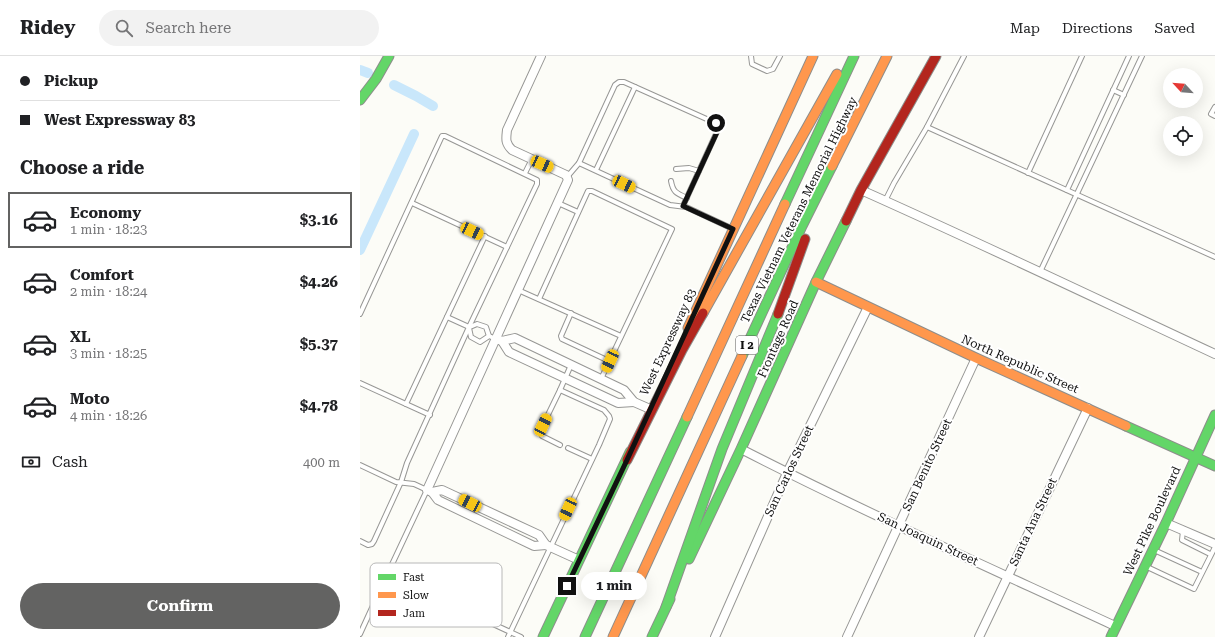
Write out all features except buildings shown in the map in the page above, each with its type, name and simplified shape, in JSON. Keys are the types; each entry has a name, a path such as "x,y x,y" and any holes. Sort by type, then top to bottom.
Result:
{"main road":[{"path":"360,100 372,87 389,56"},
{"name":"West Expressway 83","path":"542,637 627,460 813,56"},
{"path":"627,460 682,350 847,56"},
{"name":"Texas Vietnam Veterans Memorial Highway","path":"585,637 854,56"},
{"name":"Texas Vietnam Veterans Memorial Highway","path":"613,637 802,226 887,56"},
{"name":"Frontage Road","path":"652,637 741,449 816,282 861,190 936,56"},
{"path":"666,607 722,449 778,314 830,171"},
{"name":"North Republic Street","path":"816,282 976,358 1215,466"},
{"name":"West Pike Boulevard","path":"1111,637 1166,523 1215,415"}],"street":[{"path":"430,491 496,339 568,180 566,175 512,150 507,146 507,130 541,56"},
{"path":"861,190 1215,354"},
{"name":"San Carlos Street","path":"715,637 787,473 868,307"},
{"path":"496,339 515,338 624,390 634,402 650,409"},
{"path":"496,339 509,352 618,403 634,402"},
{"name":"San Benito Street","path":"847,637 976,358"},
{"name":"Santa Ana Street","path":"979,637 1088,408"},
{"name":"San Joaquin Street","path":"741,449 787,473 899,526 1116,626"},
{"path":"430,491 442,490 538,536 548,546 579,560"},
{"path":"430,491 438,500 534,546 548,546"},
{"path":"1166,523 1215,546"}],"lane":[{"path":"751,56 752,64 767,71 773,69 780,56"},
{"path":"885,201 927,127 964,56"},
{"path":"1028,173 1082,56"},
{"path":"1067,190 1129,56"},
{"path":"1040,272 1142,56"},
{"path":"567,177 579,162 615,85 619,82 624,82 720,125 683,206"},
{"path":"596,170 635,87"},
{"path":"1113,90 1124,95"},
{"path":"1213,115 1215,107"},
{"path":"927,127 1215,257"},
{"path":"360,314 442,136 445,136 525,173 537,180 538,184 469,328 407,463 401,482 374,541 372,544 368,545 360,541"},
{"path":"525,173 532,159"},
{"path":"579,162 670,205 683,206 733,229"},
{"path":"676,169 689,168 699,171"},
{"path":"671,180 672,188 675,192 686,198"},
{"path":"539,299 588,191 592,191 672,229 601,379"},
{"path":"412,203 507,247"},
{"path":"558,203 578,212"},
{"path":"406,404 484,236"},
{"path":"518,290 621,336"},
{"path":"571,314 561,336 562,339 610,361"},
{"path":"447,317 469,328"},
{"path":"477,324 486,327 496,339 480,342 471,337 469,328 477,324"},
{"path":"560,445 542,436 541,433 543,425 571,365"},
{"path":"360,383 430,415"},
{"path":"508,637 548,546 592,459 610,419 604,410 560,390"},
{"path":"568,448 592,459"},
{"path":"360,465 396,482 414,484 430,491 393,563"},
{"path":"1183,530 1182,540 1210,554"},
{"path":"1145,566 1194,589 1215,546"},
{"path":"1153,550 1202,572"},
{"path":"360,634 370,612"},
{"path":"499,627 521,637"}],"waterway":[{"path":"360,70 368,73"},
{"path":"394,85 433,106"},
{"path":"360,250 414,134"}],"traffic: fast":[{"path":"360,100 376,79 389,56"},
{"path":"785,204 854,56"},
{"path":"742,356 802,226 832,166"},
{"path":"689,559 741,449 816,282 846,221"},
{"path":"666,607 722,449 778,314"},
{"path":"1111,637 1166,523 1215,415"},
{"path":"585,637 687,417"},
{"path":"1126,426 1215,466"},
{"path":"543,637 630,452"},
{"path":"652,637 670,599"}],"traffic: slow":[{"path":"688,328 813,56"},
{"path":"832,166 887,56"},
{"path":"703,313 837,74"},
{"path":"687,417 785,204"},
{"path":"816,282 976,358 1126,426"},
{"path":"613,637 742,356"}],"traffic: jam":[{"path":"846,221 861,190 936,56"},
{"path":"778,314 805,239"},
{"path":"627,460 682,350 703,313"}],"route":[{"path":"567,586 627,460 733,229 683,206 720,125 716,123"}]}
